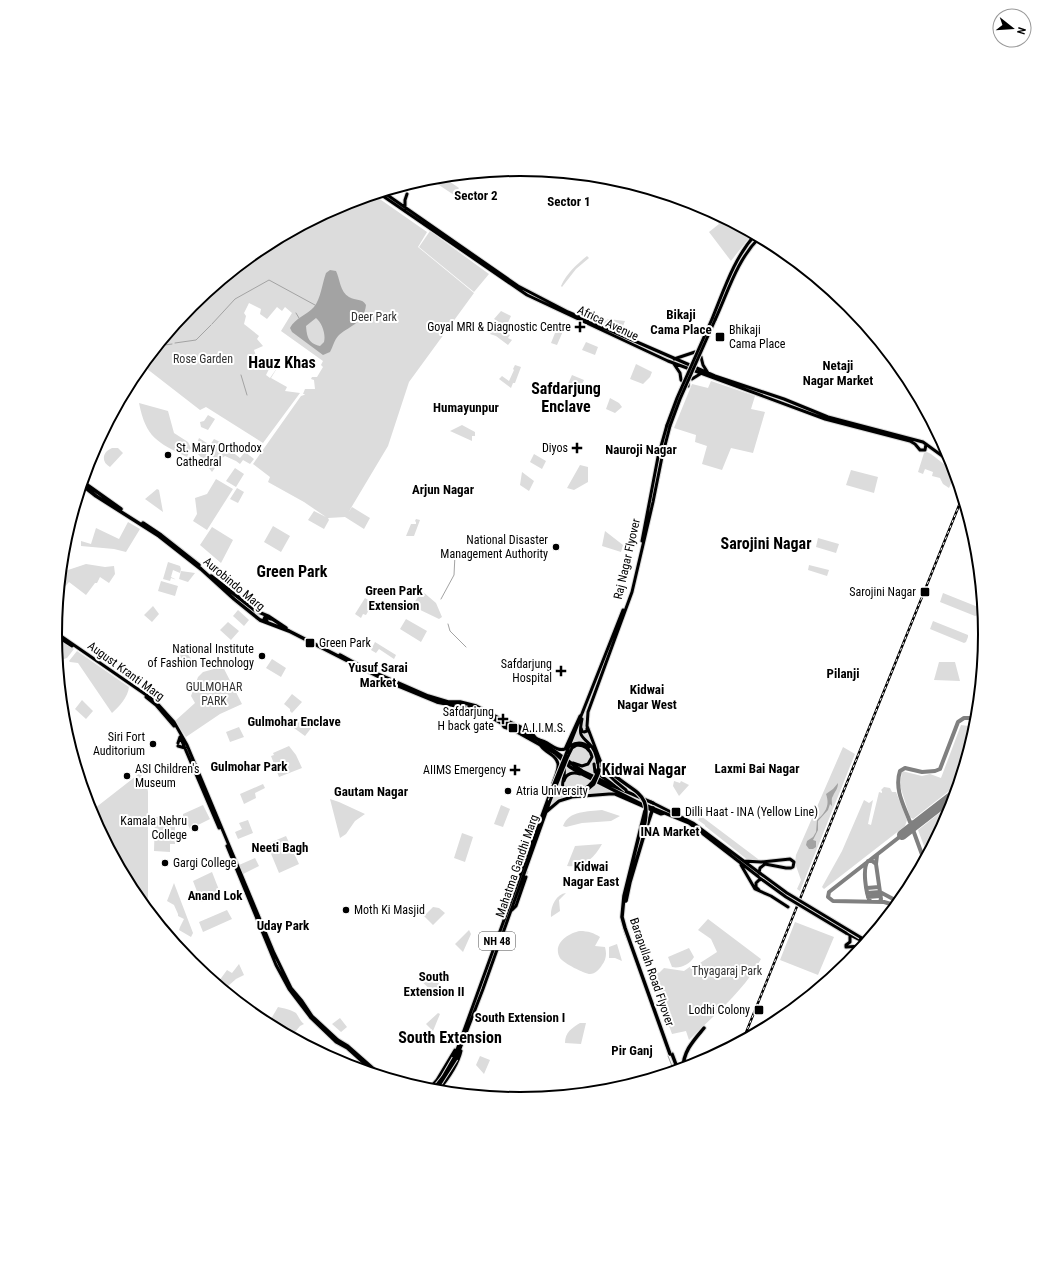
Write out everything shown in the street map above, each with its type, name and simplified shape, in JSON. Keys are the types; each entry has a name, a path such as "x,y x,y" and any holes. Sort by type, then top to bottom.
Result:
{"highway":[{"name":"Aurobindo Marg","path":"86,487 96,496 160,536 260,620 274,625 393,684 425,698 437,702 453,704 466,703 481,709 538,741 571,762 582,771 619,789 653,803"},
{"name":"Aurobindo Marg","path":"86,487 161,534 256,611 362,667 428,696 453,704 462,710 487,715 501,722 538,741 585,777 645,808"},
{"path":"602,766 639,794 646,804 647,815 638,854"},
{"name":"Barapullah Road Flyover","path":"645,808 624,896 622,917 630,943 675,1065"},
{"name":"Barapullah Road Flyover","path":"652,811 638,854 624,913 625,922 675,1065"},
{"path":"684,1062 686,1050 704,1028"}],"main road":[{"path":"406,209 405,200 407,194"},
{"name":"Africa Avenue","path":"388,196 528,292 621,336 708,373"},
{"name":"Africa Avenue","path":"385,197 527,295 673,363 825,419 910,441 918,448"},
{"path":"649,512 656,458 662,440 740,255 751,240"},
{"path":"721,301 743,258 755,242"},
{"path":"528,292 534,291 537,296"},
{"path":"674,359 695,352 701,357 703,365 708,373 784,399 828,417 923,442 941,455"},
{"path":"673,363 680,372 681,381 687,382 688,386"},
{"path":"692,379 697,375 702,374"},
{"path":"649,512 669,425"},
{"path":"920,442 918,445 920,450 931,450 943,459"},
{"path":"925,450 926,444"},
{"name":"Raj Nagar Flyover","path":"584,710 630,589 649,512"},
{"name":"Raj Nagar Flyover","path":"587,726 588,712 632,592 646,524"},
{"path":"229,595 261,617 261,614 256,611"},
{"path":"272,620 266,617 264,618 274,625"},
{"name":"August Kranti Marg","path":"62,639 149,699 172,724 185,748 276,965 289,989 311,1018 336,1042 347,1048 367,1066"},
{"name":"August Kranti Marg","path":"62,639 151,698 174,722 187,745 274,954 291,988 312,1016 338,1040 348,1046 373,1068"},
{"path":"479,713 469,711 468,708 470,706 481,709"},
{"path":"584,710 580,727 582,738 594,750 598,762 598,770"},
{"path":"540,820 559,766 556,758 542,748 538,741 544,741 558,750 564,749 568,745 577,721 584,710"},
{"path":"546,812 584,710"},
{"path":"580,727 584,732 587,731 587,726"},
{"path":"587,726 602,766"},
{"path":"180,737 178,744 185,748"},
{"path":"540,820 549,796 573,744 579,743 587,745 593,754 594,764 598,770 619,789"},
{"path":"571,748 578,745 585,746 590,752 592,759 584,766 578,766 571,762"},
{"path":"555,753 565,769 562,780 564,788 568,792 581,792"},
{"path":"571,797 581,792 593,781 598,770 600,759"},
{"path":"606,770 615,781 626,790 653,803"},
{"path":"581,792 568,789 564,785 564,779 569,774 573,773 585,777"},
{"path":"571,797 611,794 630,800"},
{"name":"Mahatma Gandhi Marg","path":"461,1044 546,812 557,802 571,797"},
{"name":"Aurobindo Marg","path":"653,803 693,823 787,893 862,938"},
{"name":"Aurobindo Marg","path":"645,808 652,811 665,813 689,823 763,880 848,934"},
{"name":"Mahatma Gandhi Marg","path":"461,1044 506,914 510,909 540,820"},
{"path":"744,861 772,863 788,868 794,867 794,862 791,859 786,860 772,863 768,864 763,865 760,868 760,874"},
{"path":"786,860 785,865 788,868"},
{"path":"738,862 755,889 766,893 787,907 770,893 758,890 755,886 757,881 763,880"},
{"path":"520,874 508,904 510,909 516,906 526,877"},
{"path":"502,913 506,914"},
{"path":"848,934 861,939"},
{"path":"848,934 850,940 846,944 846,947 854,947"},
{"path":"437,1085 444,1080 461,1044"},
{"path":"434,1085 461,1044"},
{"path":"442,1086 458,1060 461,1044"}],"green space":[{"path":"450,182 459,188 454,195 437,184"},
{"name":"Deer Park","path":"380,199 427,232 418,247 474,293 409,382 388,446 348,513 352,507 370,518 364,529 345,517 328,518 329,520 324,529 308,520 314,511 326,517 304,502 268,482 270,477 253,464 301,396 305,394 303,394 305,389 315,389 314,380 311,379 312,377 317,377 323,367 321,365 323,361 281,331 292,313 285,307 282,311 277,307 267,319 260,314 261,309 249,303 244,313 246,316 244,324 259,336 257,339 263,346 254,350 259,365 265,362 270,367 266,375 270,378 279,365 271,378 287,387 285,391 300,393 263,443 206,407 200,410 147,369 196,311 241,271 291,238 345,211"},
{"path":"716,221 749,238 731,261 709,232 719,224"},
{"path":"430,231 489,274 474,292 419,247"},
{"path":"587,256 589,258 576,269 562,287 563,281 569,273"},
{"path":"501,311 511,316 504,331 510,335 508,338 512,340 508,345 496,336 490,334 499,322 494,319"},
{"path":"597,315 606,321 608,319 625,321 621,331 608,326 606,323 604,324 594,320"},
{"path":"557,328 563,331 557,345 551,343"},
{"path":"586,342 598,347 595,355 582,350"},
{"path":"636,364 652,372 650,377 643,384 630,379"},
{"path":"515,365 521,367 515,383 513,383 511,388 499,379 502,376 509,381"},
{"path":"572,375 584,380 579,391 567,386"},
{"path":"711,381 755,396 751,409 765,412 753,453 731,448 722,470 702,464 707,446 695,442 696,435 674,428 692,384 708,388"},
{"path":"610,398 619,403 622,407 615,413 606,409"},
{"path":"139,403 168,411 174,433 188,442 191,448 187,457 160,443 154,438 145,424"},
{"path":"208,415 215,419 208,430 201,427 200,422 204,421"},
{"path":"462,425 475,432 475,436 472,436 472,441 450,431"},
{"path":"199,438 210,445 214,439 222,443 220,446 226,451 231,451 240,458 245,452 254,459 250,464 243,460 240,464 225,456 212,472 200,456 194,451"},
{"path":"112,448 118,448 123,453 110,467 105,462 104,457 106,452"},
{"path":"927,452 931,454 945,465 952,482 949,488 943,484 940,478 932,476 933,472 925,469 923,474 918,472 924,453"},
{"path":"534,454 546,461 542,469 530,462"},
{"path":"580,465 588,467 588,482 574,490 567,488"},
{"path":"235,468 244,474 236,487 226,481"},
{"path":"851,470 878,477 874,493 846,485"},
{"path":"522,472 534,481 529,491 520,485"},
{"path":"216,479 233,489 207,530 193,521 197,514 195,498 207,494"},
{"path":"237,488 244,492 238,503 230,499"},
{"path":"157,489 159,490 163,512 145,499"},
{"path":"416,519 420,520 414,536 406,536 411,524 416,524"},
{"path":"128,522 140,529 126,552 114,549 81,546 81,541 91,544 96,528 119,539"},
{"path":"273,526 290,536 281,552 264,542"},
{"path":"212,527 233,540 221,563 200,545"},
{"path":"605,531 623,545 621,552 602,546"},
{"path":"818,538 839,544 836,553 816,547"},
{"path":"168,562 180,566 180,573 173,570 171,577 177,580 171,578 170,581 163,579"},
{"path":"86,564 105,567 114,566 115,574 109,583 100,577 97,583 95,583 86,595 69,582 65,587 67,570"},
{"path":"809,565 829,570 827,576 808,570"},
{"path":"181,571 195,573 188,582 179,579"},
{"path":"161,581 178,586 175,596 158,591"},
{"path":"422,591 436,603 442,617 439,619 412,606"},
{"path":"943,593 977,607 977,615 975,616 940,602"},
{"path":"365,598 373,603 366,615 363,614 361,618 355,614"},
{"path":"153,606 159,614 152,622 144,615"},
{"path":"238,610 249,620 244,626 233,616"},
{"path":"406,619 427,631 421,642 400,629"},
{"path":"933,621 968,635 966,642 964,643 930,629"},
{"path":"228,622 239,631 231,640 220,630"},
{"path":"62,642 74,649 67,658 63,659"},
{"path":"375,642 396,655 394,659 379,649 376,653 371,650"},
{"path":"77,651 129,687 125,698 112,713 78,663 69,661"},
{"path":"185,651 193,661 185,668 176,658"},
{"path":"272,659 286,668 281,677 266,668"},
{"path":"939,662 955,662 960,681 934,680"},
{"name":"GULMOHAR PARK","path":"221,663 242,704 220,714 186,737 175,721 195,703 191,696 198,677 203,672 214,669"},
{"path":"292,694 302,702 292,713 284,704"},
{"path":"82,700 93,711 86,719 75,709"},
{"path":"585,714 604,768 620,793 559,798 549,808 576,733"},
{"path":"301,719 312,727 305,736 294,728"},
{"path":"961,725 969,726 951,789 913,819 910,817 900,786 902,771 922,776 930,774 941,778"},
{"path":"239,727 244,737 230,742 226,732"},
{"path":"289,746 296,755 302,768 279,777 271,756 274,755 273,753"},
{"path":"843,747 855,754 800,891 797,889 801,880 795,863 796,855"},
{"path":"140,773 147,785 148,792 147,900 123,863 109,837 96,807"},
{"path":"674,781 680,783 681,781 689,785 679,796 673,786"},
{"path":"263,784 265,788 255,793 256,798 244,804 240,794"},
{"path":"884,787 890,788 892,792 896,792 907,820 905,826 824,889 822,887 842,851 864,800 869,803 873,800 868,824 871,825 879,792 882,793 881,790"},
{"path":"330,799 365,814 355,821 346,834 340,838"},
{"path":"203,805 210,819 190,829 186,821 183,822 180,817 183,816 183,814"},
{"path":"501,805 510,809 503,827 494,824"},
{"path":"602,810 620,816 611,821 582,823 566,827 563,826 574,814"},
{"path":"943,810 925,849 918,830"},
{"path":"701,816 758,859 758,861 749,861 698,820"},
{"path":"155,817 163,817 163,825 175,825 175,844 170,844 170,852 154,851"},
{"path":"248,820 253,833 238,839 235,832 242,829 239,823"},
{"path":"462,833 473,837 465,862 454,858"},
{"path":"286,836 299,864 279,873 267,844"},
{"path":"602,844 596,854 588,861 579,865 567,866 575,846"},
{"path":"255,858 259,866 243,874 239,865"},
{"path":"212,872 221,895 201,902 193,881"},
{"path":"174,883 193,933 191,937 179,930 184,919 178,916 174,905 167,901"},
{"path":"566,893 559,900 560,911 551,917 554,902 559,896"},
{"path":"433,907 439,908 445,913 433,925 424,916"},
{"path":"227,910 232,919 203,932 199,922"},
{"name":"Thyagaraj Park","path":"708,919 761,959 746,982 689,1040 686,1031 672,1034 660,1001 661,1000 656,993 659,990 653,985 650,976 657,971 659,973 664,968 684,971 691,966 702,976 700,963 717,952 711,939 698,930"},
{"path":"795,922 834,937 818,975 780,960"},
{"path":"469,930 471,934 463,952 455,944"},
{"path":"575,932 591,932 600,937 595,946 605,947 606,954 604,961 599,970 592,974 587,974 569,965 560,958 558,953 558,948 562,940"},
{"path":"617,944 622,961 615,958 609,958 609,947"},
{"path":"689,948 694,957 692,960 681,967 672,967 668,957"},
{"path":"239,964 244,975 236,979 227,987 220,980 227,970 232,973"},
{"path":"442,975 435,994 417,977"},
{"path":"278,1007 296,1013 304,1024 300,1026 294,1033 271,1018"},
{"path":"438,1013 440,1014 433,1031 426,1024"},
{"path":"340,1018 347,1027 341,1032 332,1024"},
{"path":"580,1023 586,1023 581,1044 565,1043 568,1033"},
{"path":"480,1056 490,1060 484,1074 476,1065"}],"shaded area":[{"path":"330,270 336,271 342,289 346,295 363,301 366,305 363,316 360,320 339,335 330,352 323,355 292,332 290,328 295,322 314,307 320,295 326,273","holes":["316,318 323,329 324,342 320,346 313,343 309,339 307,333 306,326"]},
{"path":"838,783 832,798 832,806 830,804 828,810 818,821 818,830 813,840 816,841 816,847 809,849 806,845 807,841 813,837 816,832 817,820 823,814 828,802 826,794"}],"waterway":[{"path":"212,324 235,299 269,280 315,305"},
{"path":"296,313 299,318"},
{"path":"175,343 196,340 211,325"},
{"path":"166,345 172,344"},
{"path":"241,375 247,395"},
{"path":"441,599 454,575 455,555"},
{"path":"448,624 450,631 466,647"},
{"path":"621,921 625,935"},
{"path":"668,1056 672,1066"}],"taxiway":[{"path":"916,824 910,822 900,797 898,784 900,771 905,768 922,772 940,769 958,722 964,718 970,718"},
{"path":"912,827 922,854"},
{"path":"890,904 884,902 833,901 828,897 829,892 902,835"},
{"path":"877,855 876,864 880,892 893,899"},
{"path":"870,901 866,887 865,869 868,861 872,861 876,864"},
{"path":"867,888 879,887"},
{"path":"867,893 880,892 880,902"},
{"path":"868,897 880,896"}],"runway":[{"path":"902,835 947,800"}],"tunnel":[{"path":"524,868 527,870 526,877"}],"railway":[{"path":"746,1033 959,505"}],"place":[{"name":"Goyal MRI & Diagnostic Centre","path":"580,327"},
{"name":"Bhikaji Cama Place","path":"720,337"},
{"name":"Diyos","path":"577,448"},
{"name":"St. Mary Orthodox Cathedral","path":"168,455"},
{"name":"National Disaster Management Authority","path":"556,547"},
{"name":"Sarojini Nagar","path":"925,592"},
{"name":"Green Park","path":"310,643"},
{"name":"National Institute of Fashion Technology","path":"262,656"},
{"name":"Safdarjung Hospital","path":"561,671"},
{"name":"Safdarjung H back gate","path":"503,719"},
{"name":"A.I.I.M.S.","path":"513,728"},
{"name":"Siri Fort Auditorium","path":"153,744"},
{"name":"AIIMS Emergency","path":"515,770"},
{"name":"ASI Children's Museum","path":"127,776"},
{"name":"Atria University","path":"508,791"},
{"name":"Dilli Haat - INA (Yellow Line)","path":"676,812"},
{"name":"Kamala Nehru College","path":"195,828"},
{"name":"Gargi College","path":"165,863"},
{"name":"Moth Ki Masjid","path":"346,910"},
{"name":"Lodhi Colony","path":"759,1010"}],"district":[{"name":"Sector 2","path":"476,195"},
{"name":"Sector 1","path":"569,201"},
{"name":"Bikaji Cama Place","path":"681,322"},
{"name":"Hauz Khas","path":"282,362"},
{"name":"Netaji Nagar Market","path":"838,372"},
{"name":"Safdarjung Enclave","path":"566,397"},
{"name":"Humayunpur","path":"466,407"},
{"name":"Nauroji Nagar","path":"641,449"},
{"name":"Arjun Nagar","path":"443,489"},
{"name":"Sarojini Nagar","path":"766,543"},
{"name":"Green Park","path":"292,571"},
{"name":"Green Park Extension","path":"394,598"},
{"name":"Pilanji","path":"843,673"},
{"name":"Yusuf Sarai Market","path":"378,674"},
{"name":"Kidwai Nagar West","path":"647,696"},
{"name":"Gulmohar Enclave","path":"294,721"},
{"name":"Gulmohar Park","path":"249,766"},
{"name":"Laxmi Bai Nagar","path":"757,768"},
{"name":"Kidwai Nagar","path":"644,769"},
{"name":"Gautam Nagar","path":"371,791"},
{"name":"INA Market","path":"670,831"},
{"name":"Neeti Bagh","path":"280,847"},
{"name":"Kidwai Nagar East","path":"591,874"},
{"name":"Anand Lok","path":"215,895"},
{"name":"Uday Park","path":"283,925"},
{"name":"South Extension II","path":"434,984"},
{"name":"South Extension I","path":"520,1017"},
{"name":"South Extension","path":"450,1037"},
{"name":"Pir Ganj","path":"632,1050"}],"park label":[{"name":"Rose Garden","path":"203,359"}]}
